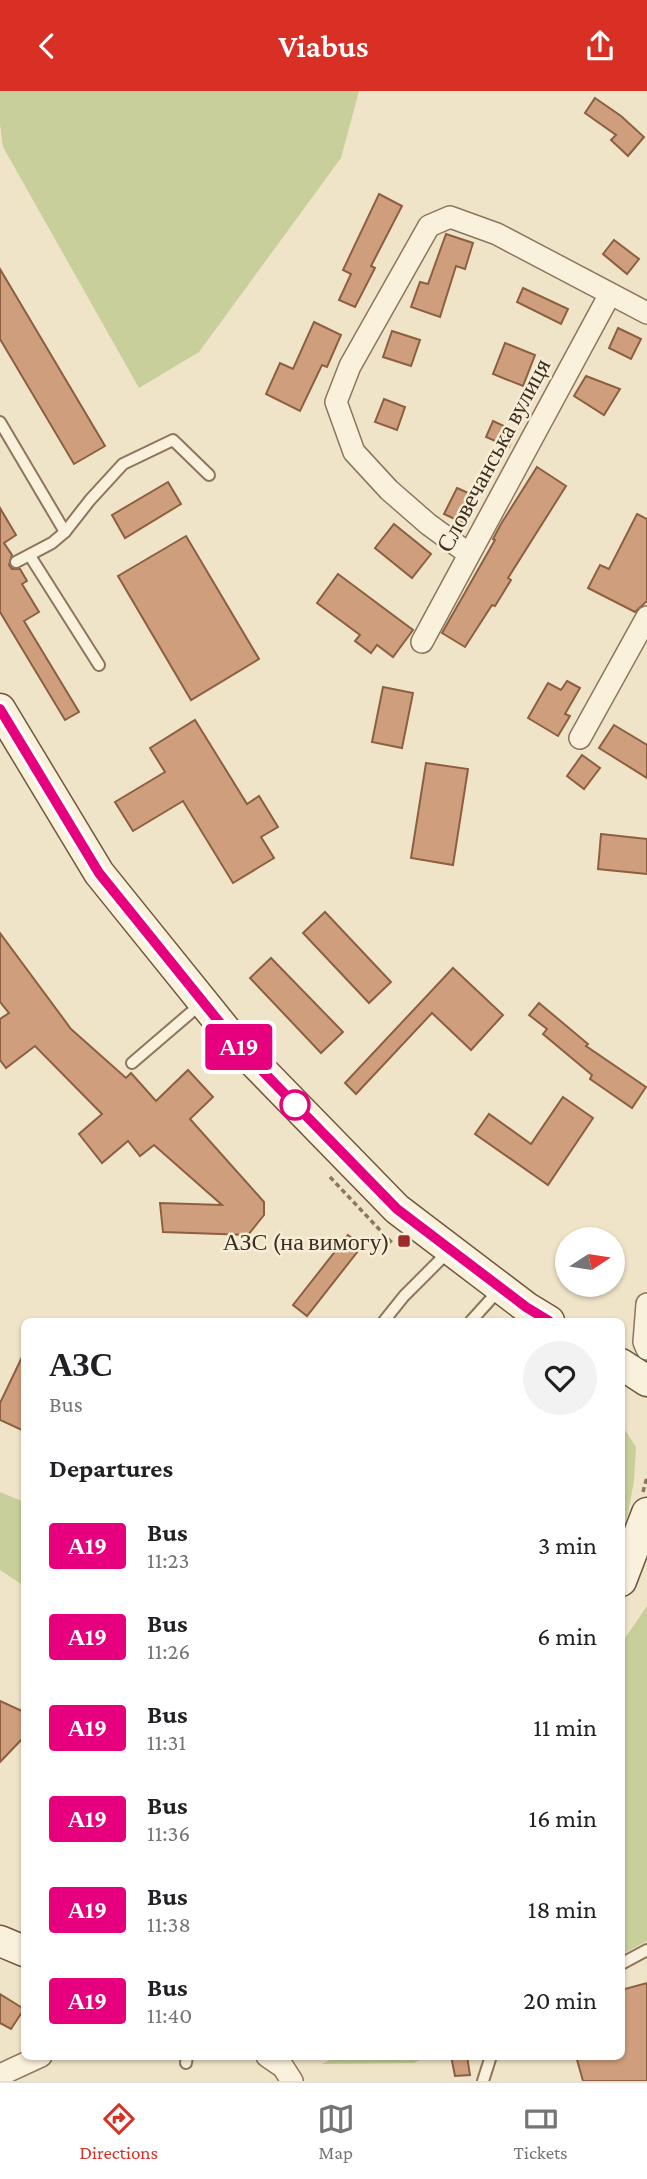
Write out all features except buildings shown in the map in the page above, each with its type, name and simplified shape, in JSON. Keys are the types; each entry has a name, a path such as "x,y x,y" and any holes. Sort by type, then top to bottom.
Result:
{"main road":[{"path":"0,709 99,873 241,1049 397,1209 501,1288 533,1317"},
{"path":"625,1571 647,1513"},
{"path":"0,1941 21,1950"}],"street":[{"path":"469,554 428,524 389,490 354,452 336,402 350,366 429,226 450,217 497,234 647,313"},
{"name":"Словечанська вулиця","path":"422,642 611,294"},
{"path":"580,738 647,617"},
{"path":"634,1369 644,1342 647,1304"},
{"path":"0,2075 32,2060"},
{"path":"273,2060 283,2067 292,2081"}],"lane":[{"path":"0,422 65,532"},
{"path":"16,562 30,556 65,532 123,464 173,440 209,475"},
{"path":"30,556 99,665"},
{"path":"132,1063 202,1003"},
{"path":"386,1318 404,1296 450,1250"},
{"path":"474,1318 501,1288"},
{"path":"625,1961 647,1950"},
{"path":"483,2081 490,2060"}],"green space":[{"path":"0,91 359,91 341,158 199,352 139,388 3,147"},
{"path":"625,1430 636,1447 634,1481 625,1529"},
{"path":"0,1492 21,1501 21,1584 0,1570"},
{"path":"647,1606 647,1941 625,1953 625,1638"},
{"path":"330,2060 420,2060 414,2063 322,2064"}],"bus line":[{"name":"А19","path":"0,709 99,873 241,1049 397,1209 544,1318"}],"place":[{"name":"АЗС (на вимогу)","path":"404,1241"}]}
